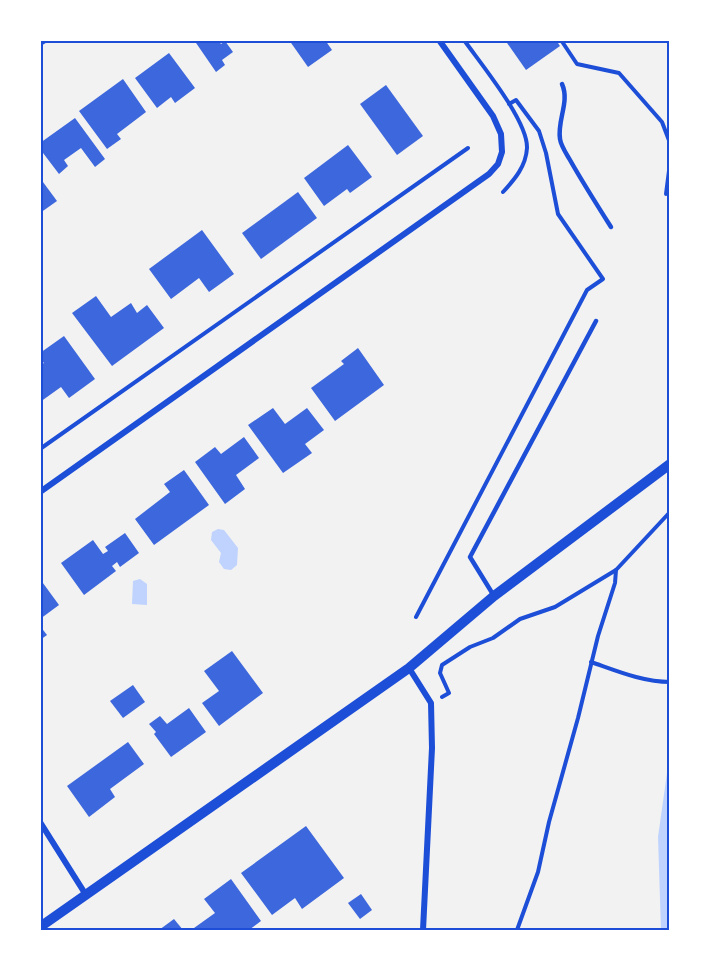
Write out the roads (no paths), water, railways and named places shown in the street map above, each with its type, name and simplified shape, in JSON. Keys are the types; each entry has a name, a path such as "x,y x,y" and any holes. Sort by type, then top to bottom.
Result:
{"street":[{"path":"40,43 45,40"},
{"path":"40,492 489,174 498,164 502,152 501,134 493,116 439,40"},
{"path":"40,927 409,668 494,596 669,464"},
{"path":"409,668 431,703 432,748 423,930"},
{"path":"40,822 86,895"}],"lane":[{"path":"562,84 565,91 565,103 560,138 564,150 611,227"},
{"path":"494,596 470,557 596,321"}],"water":[{"path":"218,529 224,530 238,548 237,565 231,570 224,569 219,562 221,553 211,540 212,532"},
{"path":"140,579 147,584 147,605 132,604 133,581"},
{"path":"669,759 670,930 661,930 658,837"}]}
